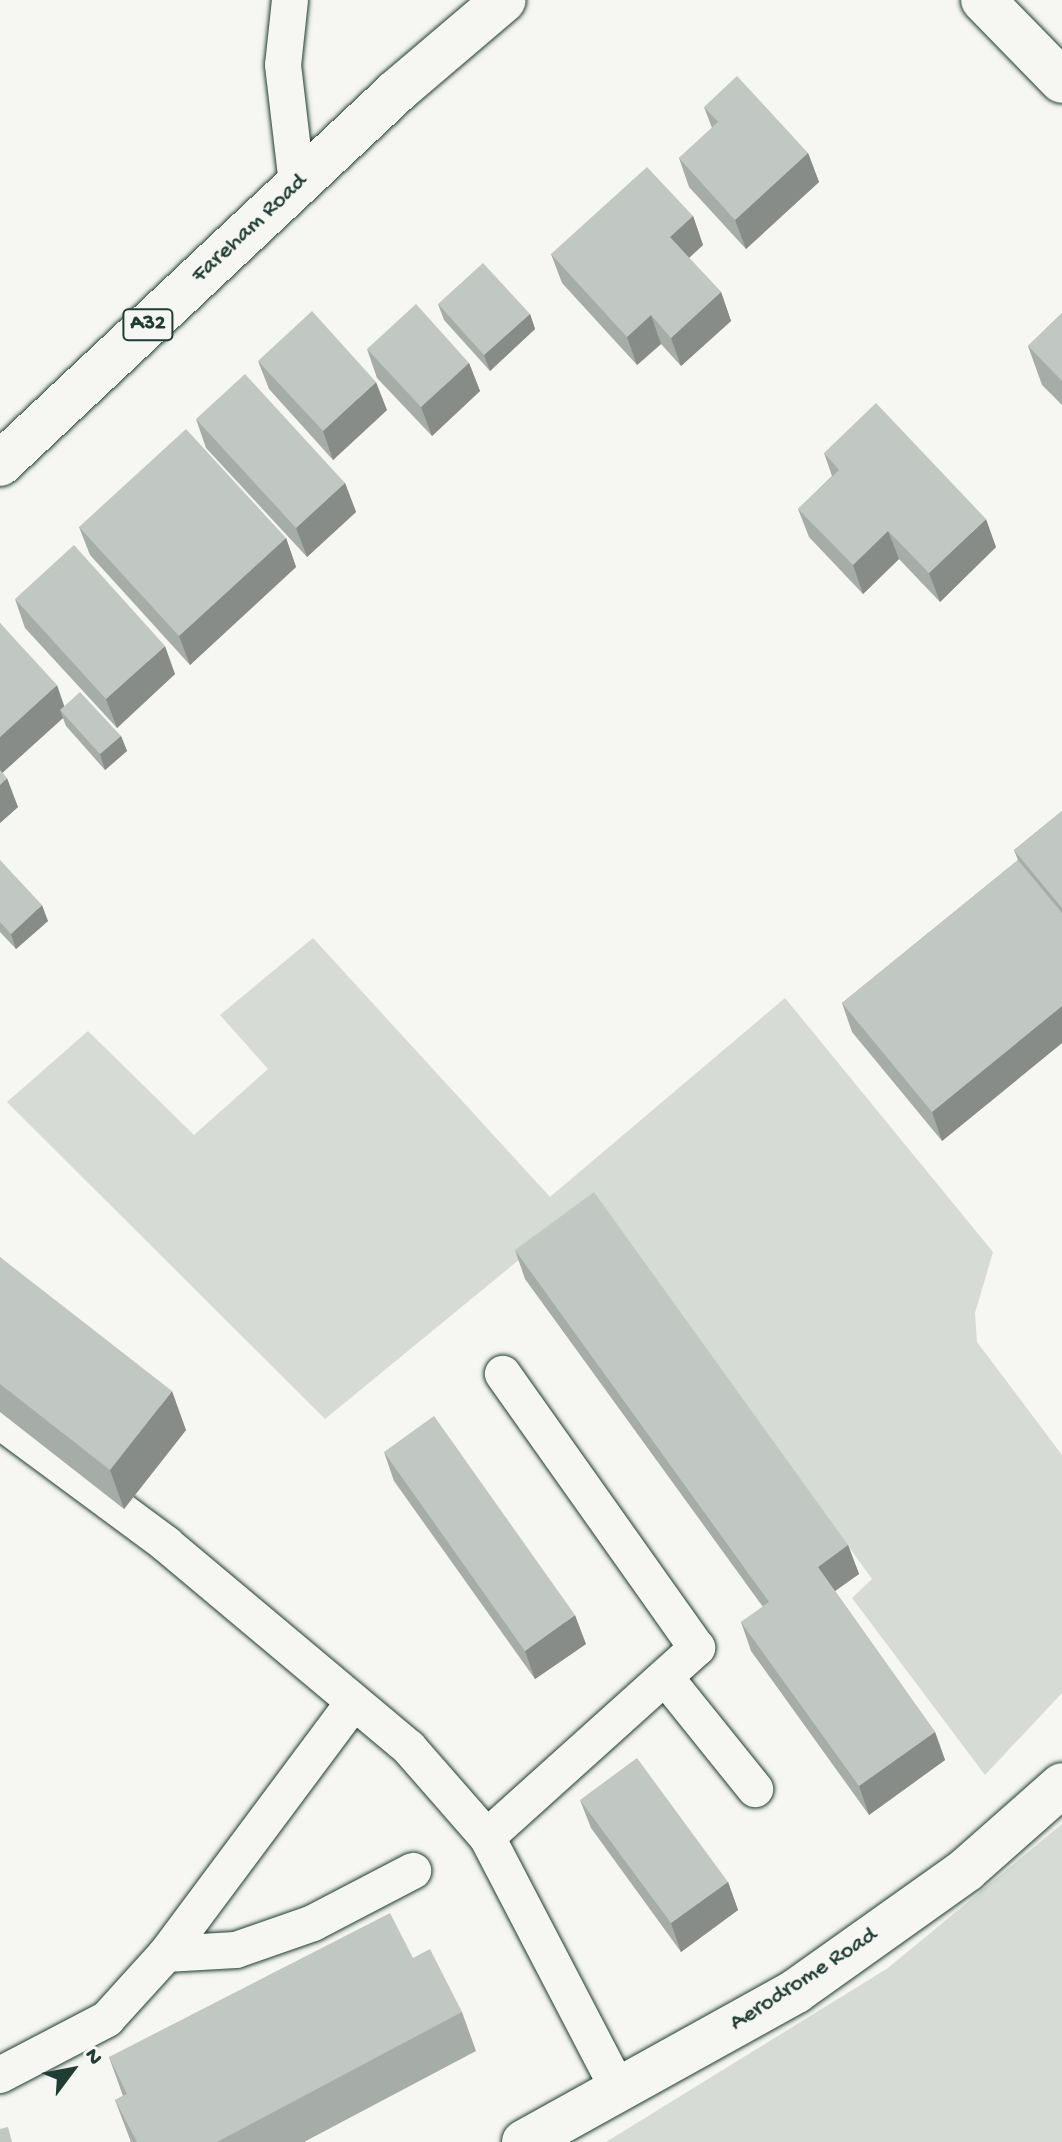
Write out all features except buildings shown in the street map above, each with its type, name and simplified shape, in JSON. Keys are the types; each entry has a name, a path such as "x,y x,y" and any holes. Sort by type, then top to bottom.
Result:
{"street":[{"name":"Fareham Road","path":"0,464 297,185 504,0"},
{"path":"983,0 1062,81"},
{"name":"Aerodrome Road","path":"524,2142 620,2093 796,1991 966,1870 1062,1785"}],"lane":[{"path":"290,0 283,65 297,185"},
{"path":"487,1837 697,1648 503,1374"},
{"path":"0,1421 166,1544 409,1748 487,1837 620,2093"},
{"path":"665,1677 755,1789"},
{"path":"0,2075 107,2019 166,1954 354,1702"},
{"path":"166,1954 236,1950 313,1923 413,1871"}],"shaded area":[{"path":"313,938 550,1197 785,998 993,1252 975,1313 977,1342 1062,1455 1062,1693 985,1775 852,1598 872,1579 610,1217 559,1227 325,1419 7,1102 88,1031 194,1135 268,1069 220,1015"},
{"path":"1062,1824 1062,2142 606,2142 888,1968"}]}
